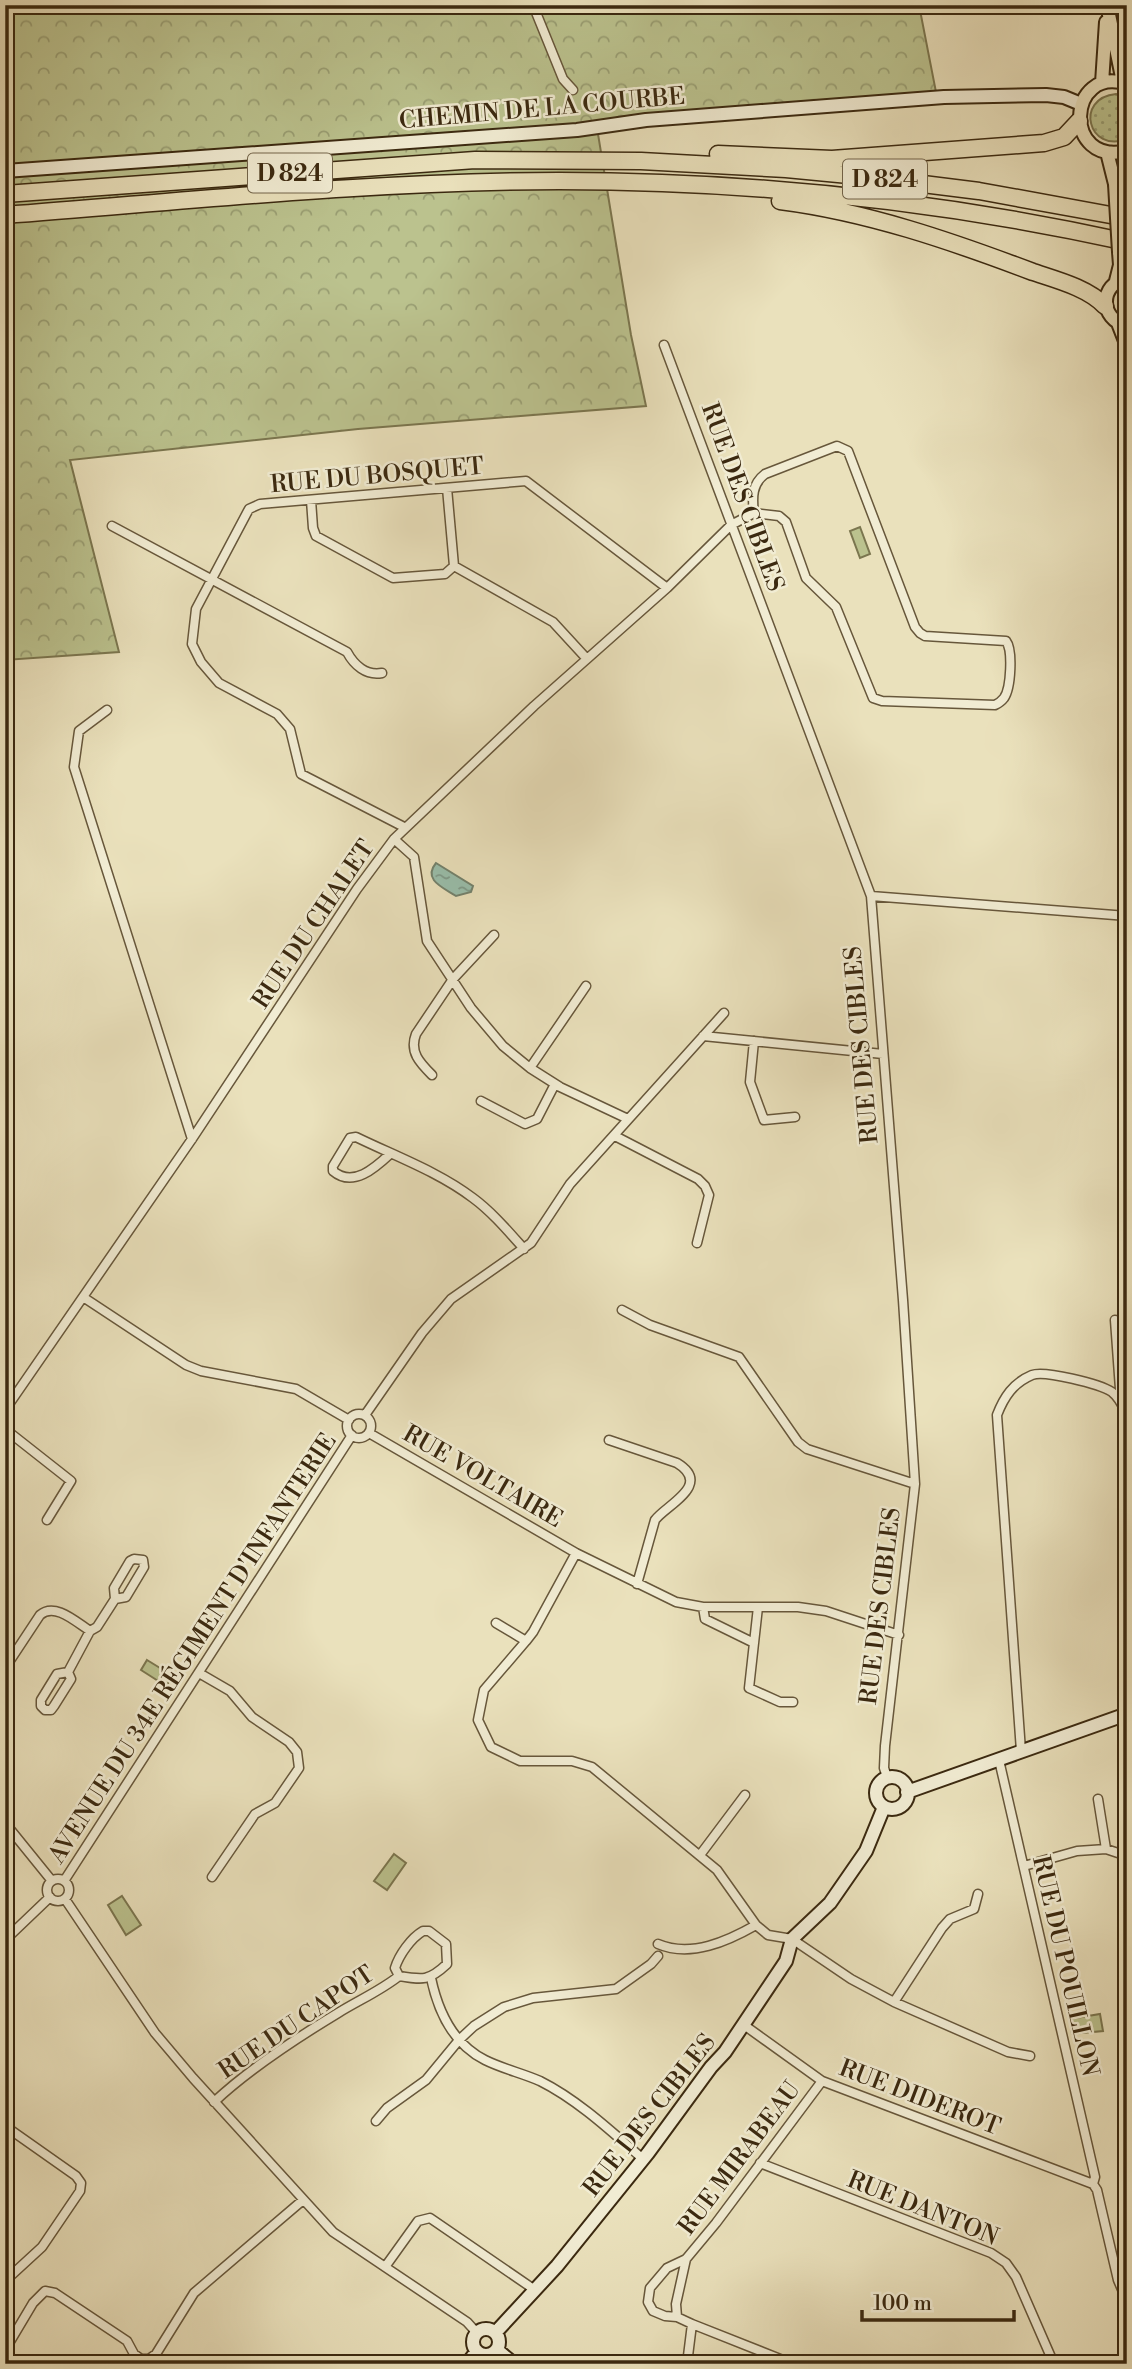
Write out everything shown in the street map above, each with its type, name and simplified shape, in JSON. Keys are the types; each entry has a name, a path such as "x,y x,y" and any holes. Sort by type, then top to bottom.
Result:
{"highway":[{"path":"474,160 608,151 832,159 1044,144 1064,137 1079,121"},
{"name":"D 824","path":"5,194 474,160 641,161 871,177 979,191 1127,218"},
{"path":"565,181 752,197 862,216 1006,261 1093,296 1105,306"},
{"name":"D 824","path":"5,215 394,185 565,181 647,183 788,191 929,206 1025,221 1123,247"}],"main road":[{"path":"1107,7 1125,83 1102,83 1086,95 1081,104 1079,121 1082,132 1097,148 1107,152 1127,151"},
{"path":"1102,83 1107,7"},
{"path":"1107,152 1119,185 1127,225"},
{"path":"1127,165 1119,185 1122,280 1107,292 1105,306 1111,318 1123,324 1127,346"}],"street":[{"path":"533,5 563,79 573,90"},
{"name":"CHEMIN DE LA COURBE","path":"5,171 577,130 646,120 944,97 1046,95 1064,97 1081,104"},
{"name":"RUE DES CIBLES","path":"664,345 871,896 915,1484 885,1746 884,1768 887,1777"},
{"path":"838,446 843,447 848,451 915,627 925,636 1006,641 1010,647 1008,689 1005,697 995,705 882,701 873,698 836,607 806,578 786,522 779,516 754,513 752,499 757,481 765,474 838,446"},
{"name":"RUE DU BOSQUET","path":"404,827 301,774 290,729 277,714 219,683 201,662 192,644 196,609 249,509 260,504 526,481 667,588"},
{"path":"447,488 454,566"},
{"path":"311,500 316,536 393,578 445,574 454,566"},
{"name":"RUE DU CHALET","path":"5,1410 192,1139 357,889 404,827 667,588 732,525 754,513"},
{"path":"112,526 347,652 353,664 373,675 382,673"},
{"path":"454,566 553,622 587,659"},
{"path":"107,710 79,731 74,767 192,1139"},
{"path":"394,839 414,858 427,941 471,1008 503,1046 530,1068 555,1084 628,1119"},
{"path":"871,896 1127,916"},
{"path":"432,1075 417,1061 413,1041 416,1034 453,979 494,935"},
{"path":"530,1068 586,986"},
{"name":"AVENUE DU 34E RÉGIMENT D'INFANTERIE","path":"365,1415 422,1333 452,1299 531,1243 570,1184 724,1013"},
{"path":"703,1036 883,1054"},
{"path":"754,1041 750,1082 764,1120 795,1117"},
{"path":"481,1101 525,1124 534,1122 555,1084"},
{"path":"615,1136 698,1178 705,1186 709,1195 697,1243"},
{"path":"390,1154 372,1171 354,1178 339,1176 333,1171 333,1166 350,1138 356,1138 390,1154 432,1174 472,1197 500,1222 524,1249"},
{"path":"83,1297 186,1366 296,1389 349,1420"},
{"path":"622,1310 651,1325 739,1357 798,1442 807,1450 915,1484"},
{"path":"1115,1320 1121,1403"},
{"path":"1021,1751 997,1415 1005,1395 1036,1373 1093,1384 1115,1394 1127,1415"},
{"path":"356,1414 365,1415 371,1423 369,1433 361,1438 352,1435 348,1428 349,1420 356,1414"},
{"path":"5,1429 71,1481 47,1520"},
{"name":"RUE VOLTAIRE","path":"369,1433 576,1553 676,1602 703,1607 798,1606 826,1611 899,1635"},
{"name":"AVENUE DU 34E RÉGIMENT D'INFANTERIE","path":"64,1881 352,1435"},
{"path":"609,1440 677,1463 684,1467 689,1479 683,1497 654,1520 638,1584"},
{"name":"RUE VOLTAIRE","path":"576,1553 533,1632 484,1690 478,1720 491,1747 520,1761 572,1761 592,1767 717,1870 756,1925"},
{"path":"68,1672 90,1631 97,1627 115,1599 114,1588 130,1561 142,1560 144,1567 126,1597 115,1599"},
{"path":"703,1607 705,1619 754,1643"},
{"path":"758,1607 749,1688 780,1702 793,1702"},
{"path":"6,1666 45,1610 59,1612 90,1631"},
{"path":"496,1623 526,1641"},
{"path":"68,1672 71,1679 51,1710 45,1710 41,1706 41,1700 57,1674 68,1672"},
{"path":"199,1673 230,1691 252,1717 289,1742 298,1752 299,1768 275,1803 255,1814 212,1877"},
{"path":"907,1791 1127,1714"},
{"name":"RUE DU POUILLON","path":"999,1760 1095,2177 1093,2184 1097,2190 1118,2280 1127,2301"},
{"path":"887,1777 899,1779 907,1791 907,1797 900,1806 889,1809 877,1800 876,1790 880,1782 887,1777"},
{"path":"700,1855 745,1795"},
{"path":"1098,1799 1106,1849"},
{"name":"RUE DES CIBLES","path":"496,2332 557,2266 643,2159 744,2025 786,1961 792,1939 830,1903 866,1851 884,1807"},
{"path":"5,1824 52,1881"},
{"path":"1024,1866 1077,1851 1106,1849 1127,1856"},
{"path":"52,1881 64,1881 69,1890 65,1899"},
{"path":"52,1881 47,1889 50,1897 55,1901 65,1899"},
{"path":"894,2002 942,1928 950,1919 974,1909 978,1894"},
{"path":"5,1940 50,1897"},
{"path":"65,1899 155,2033 333,2232 467,2322 477,2333"},
{"path":"658,1944 680,1949 725,1942 756,1925 768,1935 792,1939 851,1979 894,2002 1008,2052 1030,2056"},
{"name":"RUE DU CAPOT","path":"214,2102 280,2052 399,1976 431,1978 447,1964 446,1944 429,1931 417,1935 397,1961 395,1968 399,1976"},
{"path":"376,2121 387,2108 426,2080 458,2040 504,2007 533,1998 616,1989 658,1956"},
{"path":"431,1978 440,2012 468,2051 486,2061 541,2082 582,2109 643,2159"},
{"name":"RUE DIDEROT","path":"744,2025 822,2081 1093,2184"},
{"name":"RUE MIRABEAU","path":"793,2364 773,2360 677,2317 653,2311 649,2308 648,2294 667,2269 686,2259 822,2081"},
{"path":"5,2126 76,2176 81,2183 80,2191 42,2247 5,2281"},
{"name":"RUE DANTON","path":"760,2164 991,2253 1006,2263 1016,2277 1054,2364"},
{"path":"5,2350 33,2303 45,2291 55,2293 127,2341 141,2360 149,2359 156,2354 194,2293 303,2200"},
{"path":"385,2267 418,2221 430,2218 535,2290"},
{"name":"RUE MIRABEAU","path":"677,2317 676,2304 686,2259"},
{"path":"687,2364 692,2324"},
{"path":"486,2329 496,2332 500,2342 497,2350 486,2355 477,2351 473,2342 477,2333 486,2329"},
{"path":"497,2350 514,2364"},
{"path":"454,2364 465,2364 477,2351"}],"green space":[{"path":"5,5 919,5 936,92 597,128 631,335 646,406 358,429 70,460 119,652 5,660"},
{"path":"1116,94 1127,98 1127,139 1114,142 1103,139 1095,132 1091,124 1091,114 1095,105 1103,98"},
{"path":"860,527 870,554 860,558 850,531"},
{"path":"147,1660 173,1676 166,1686 141,1670"},
{"path":"394,1854 406,1863 387,1890 374,1881"},
{"path":"122,1896 141,1925 126,1935 108,1905"},
{"path":"1100,2014 1103,2031 1072,2034 1070,2019"}],"water":[{"path":"436,863 473,886 471,892 456,896 436,883 432,869"}]}
